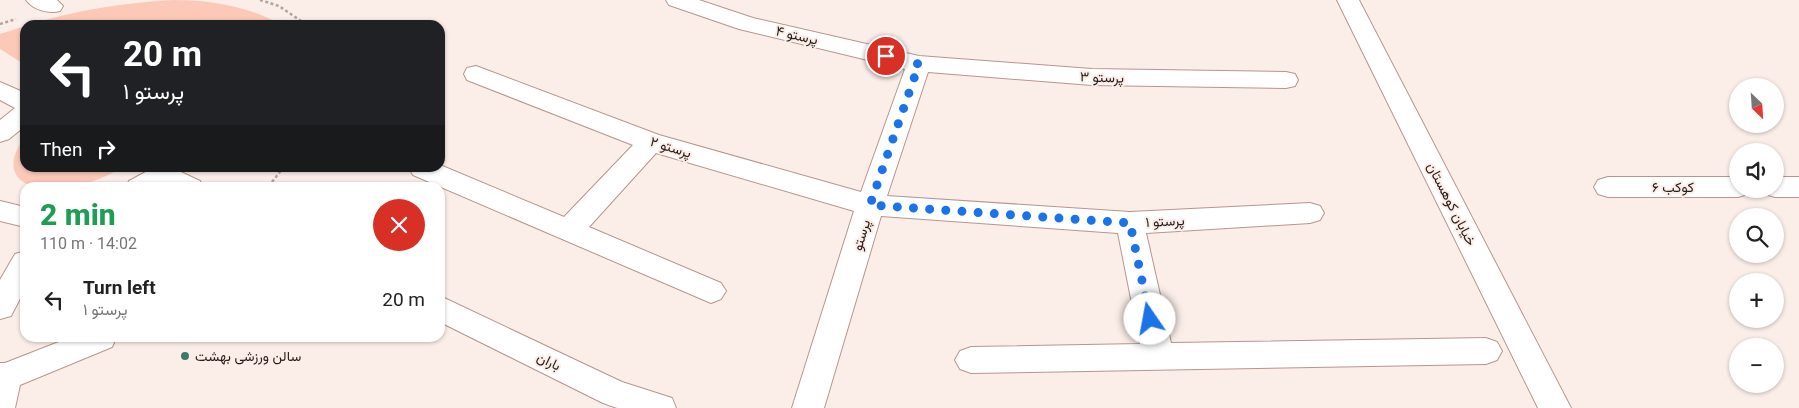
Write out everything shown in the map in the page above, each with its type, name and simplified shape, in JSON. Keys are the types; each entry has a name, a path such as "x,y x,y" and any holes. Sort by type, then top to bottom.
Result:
{"street":[{"name":"پرستو ۴","path":"678,0 747,24 919,64"},
{"name":"خیابان کوهستان","path":"1348,0 1555,408"},
{"name":"پرستو ۳","path":"919,64 1092,77 1286,80"},
{"name":"پرستو","path":"808,408 870,205 919,64"},
{"name":"پرستو ۲","path":"476,74 651,142 870,205"},
{"path":"0,90 20,100"},
{"path":"0,132 20,117"},
{"path":"569,230 651,142"},
{"path":"149,182 165,172"},
{"path":"168,172 182,182"},
{"path":"431,172 711,291"},
{"name":"کوکب ۶","path":"1608,187 1729,187"},
{"path":"1784,187 1799,187"},
{"name":"پرستو ۱","path":"870,205 1130,223 1310,213"},
{"path":"0,211 20,216"},
{"path":"1130,223 1158,357"},
{"path":"0,307 20,271"},
{"name":"باران","path":"445,310 614,392 660,408"},
{"path":"2,386 93,342"},
{"path":"971,360 1486,351"}],"path":[{"path":"260,0 280,6 300,20"},
{"path":"272,182 280,172"}],"shaded area":[{"path":"173,0 201,1 229,5 273,20 46,20 100,8"},
{"path":"20,28 20,62 0,49 0,34"},
{"path":"20,144 20,172 114,172 90,182 24,182 20,180 14,168"}],"place":[{"name":"سالن ورزشی بهشت","path":"185,356"}],"route":[{"path":"886,56 919,64 870,205 1130,223 1150,319"}]}
